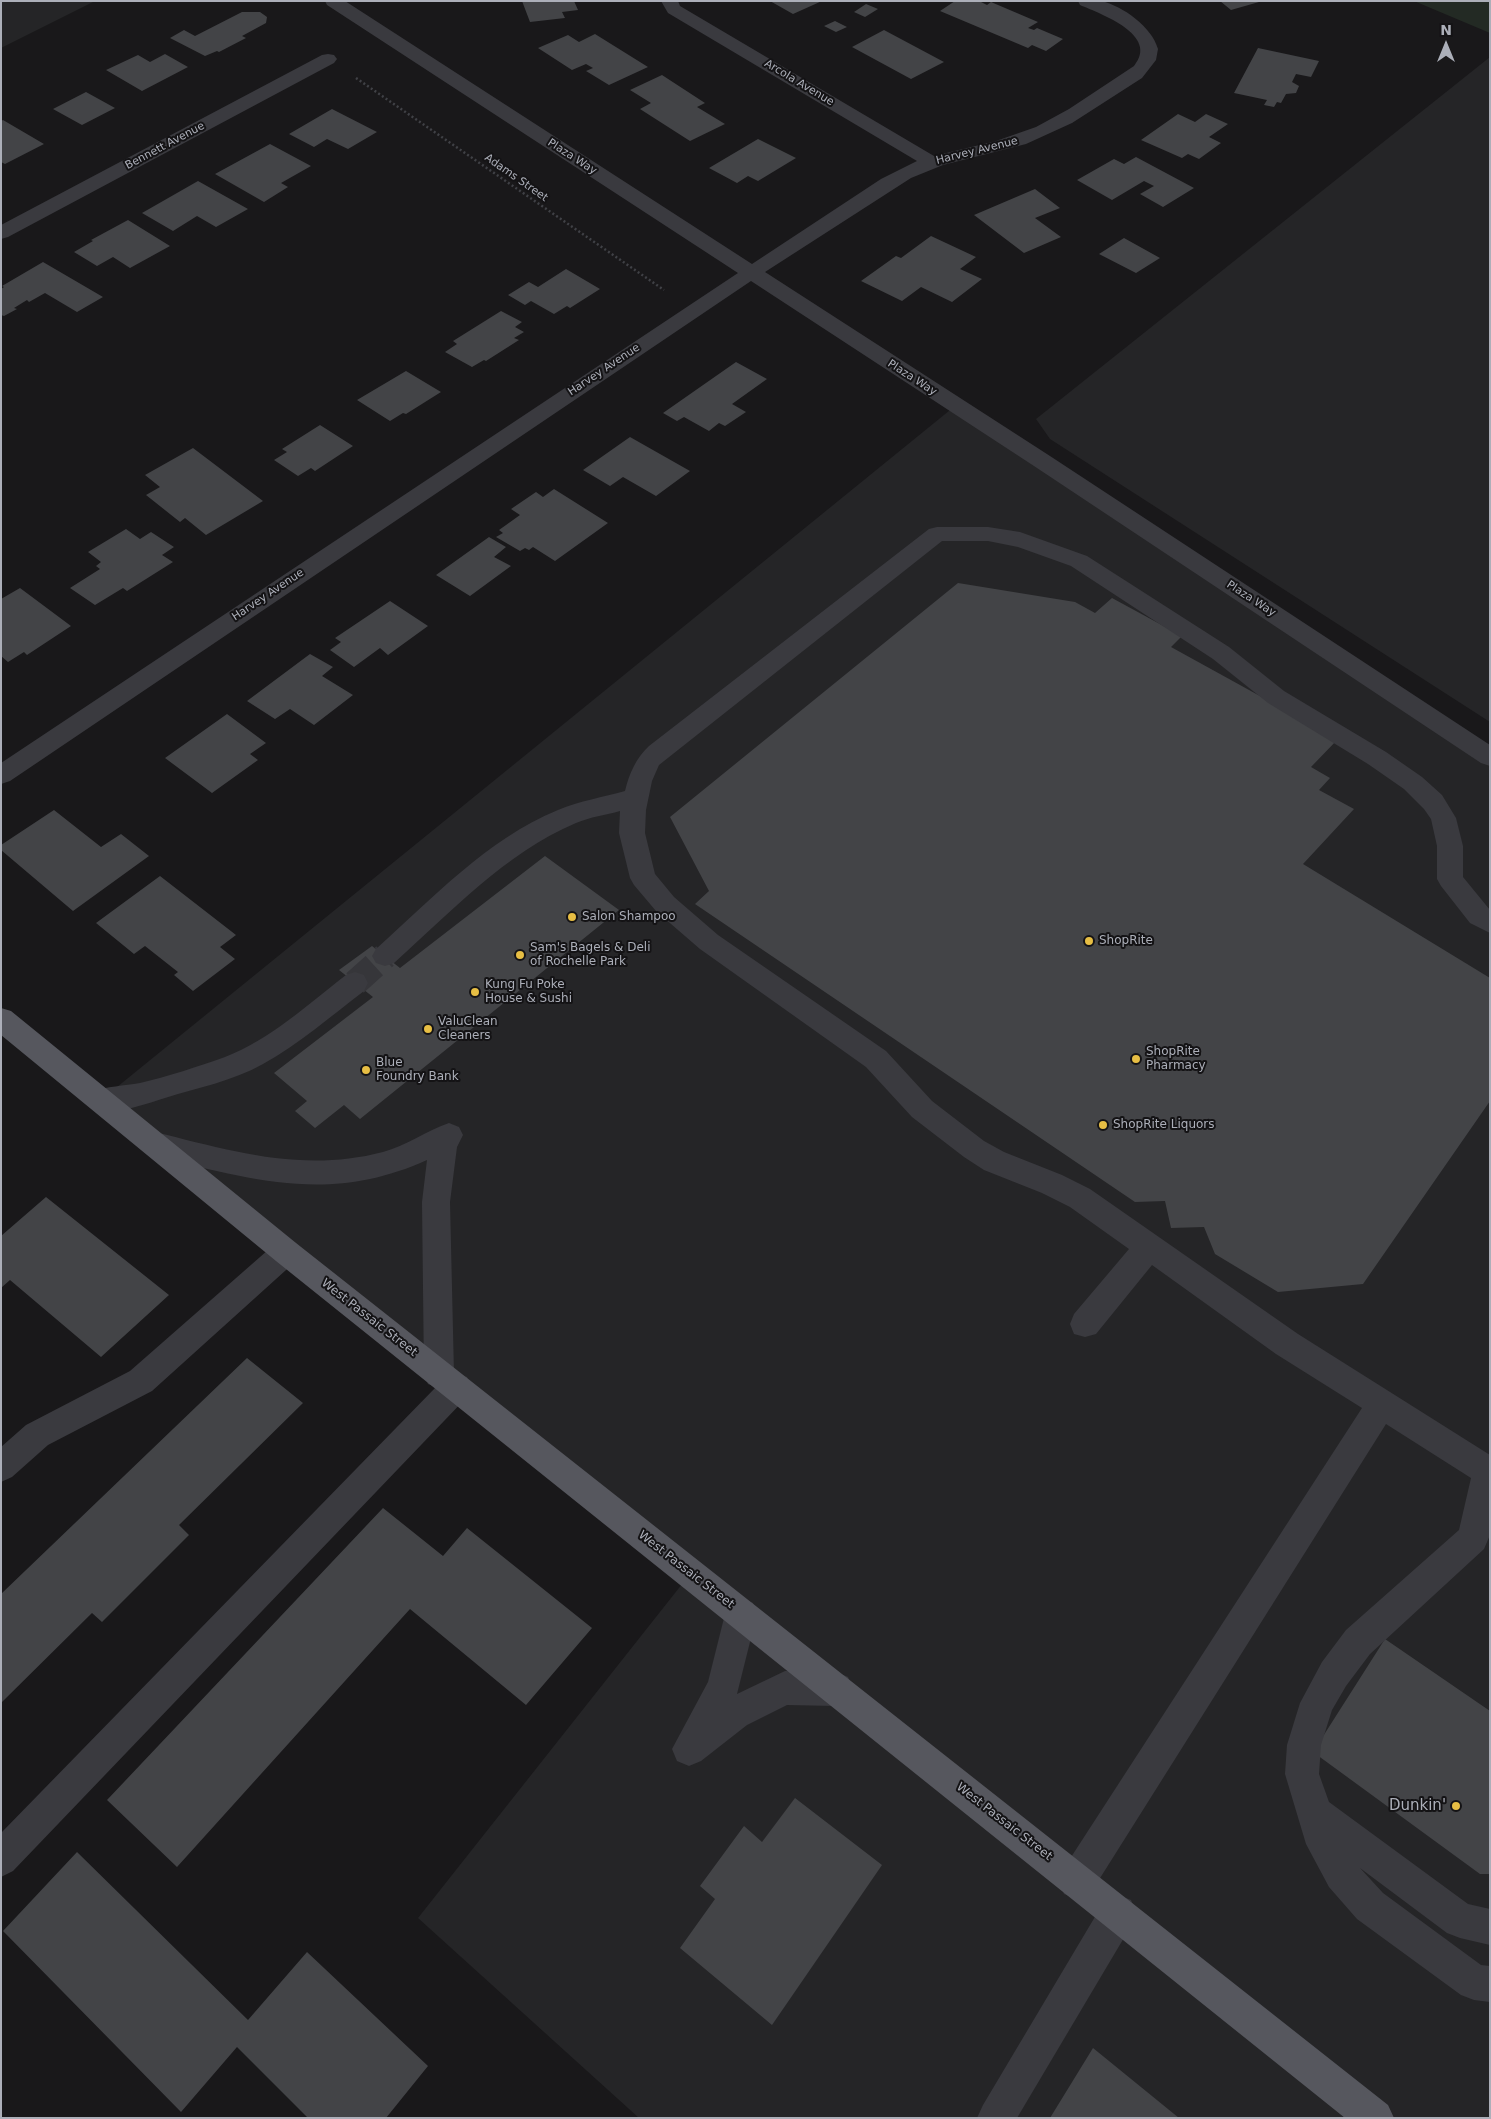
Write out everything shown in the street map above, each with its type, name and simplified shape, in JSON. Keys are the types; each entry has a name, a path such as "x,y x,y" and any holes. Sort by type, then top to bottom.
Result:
{"main road":[{"name":"West Passaic Street","path":"1,1018 286,1252 1375,2118"}],"street":[{"name":"Plaza Way","path":"332,1 1042,462 1490,757"},
{"name":"Arcola Avenue","path":"669,1 674,8 931,162"},
{"name":"Harvey Avenue","path":"1,775 693,310 863,200 889,181 931,162 1016,142 1049,129 1070,118 1142,69 1150,55 1148,42 1139,29 1126,20 1086,1"},
{"name":"Bennett Avenue","path":"1,233 328,59"},
{"path":"1490,923 1478,916 1450,878 1450,846 1443,818 1433,802 1413,783 1377,758 1276,697 1221,652 1079,561 1044,547 988,534 937,534 649,760 640,781 633,810 632,833 643,878 665,904 708,942 876,1060 922,1109 974,1149 994,1161 1052,1184 1080,1198 1288,1344 1489,1473 1473,1538 1358,1642 1334,1674 1318,1703 1304,1745 1302,1774 1324,1844 1342,1874 1370,1906 1474,1982 1490,1984"},
{"path":"385,956 491,862 530,835 566,816 636,798"},
{"path":"101,1100 141,1094 232,1066 252,1057 283,1038 355,983"},
{"path":"1,1859 448,1380 436,1202 443,1144 449,1135 384,1164 364,1169 316,1175 270,1171 155,1144"},
{"path":"1085,1324 1149,1247"},
{"path":"1,1468 37,1435 141,1382 286,1252"},
{"path":"1077,1880 1381,1405"},
{"path":"741,1614 723,1687 689,1749 735,1713 785,1688 836,1689"},
{"path":"1315,1813 1460,1920 1490,1927"},
{"path":"996,2118 1118,1913"}],"path":[{"name":"Adams Street","path":"328,59 693,310"}],"shaded area":[{"path":"1,1 95,1 1,48"},
{"path":"1414,1 1490,1 1490,33"},
{"path":"1490,57 1490,722 1050,439 1036,419"},
{"path":"955,406 1490,757 1490,2118 639,2118 418,1918 690,1574 101,1100"}],"building":[{"path":"522,1 574,1 578,10 562,12 565,18 530,22"},
{"path":"770,1 822,1 793,14"},
{"path":"955,1 979,1 987,5 991,2 1038,22 1028,28 1034,30 1037,28 1063,39 1046,51 1032,45 1028,48 940,11"},
{"path":"1220,1 1259,1 1259,2 1231,10"},
{"path":"866,4 878,9 865,17 854,12"},
{"path":"242,12 260,12 267,17 266,23 242,36 246,38 219,52 217,51 205,56 170,38 184,30 195,36"},
{"path":"835,21 847,27 836,32 824,26"},
{"path":"884,30 944,62 911,79 852,47"},
{"path":"595,34 648,67 609,85 586,71 593,68 586,64 572,70 538,48 568,35 579,42"},
{"path":"1258,48 1319,61 1311,77 1296,74 1292,82 1299,86 1296,93 1286,94 1281,103 1277,102 1274,107 1264,105 1267,100 1234,93"},
{"path":"165,54 188,67 142,91 106,70 138,55 150,62"},
{"path":"662,75 705,103 697,107 725,124 690,141 640,109 651,103 630,90"},
{"path":"86,92 115,108 82,125 53,109"},
{"path":"332,109 377,132 348,149 327,139 314,147 289,134"},
{"path":"1178,114 1195,122 1206,114 1228,124 1209,137 1221,143 1199,159 1188,154 1182,158 1141,140"},
{"path":"3,120 44,144 5,164 1,162 1,121"},
{"path":"758,139 796,158 758,181 748,176 737,183 709,168"},
{"path":"270,144 311,166 281,183 288,187 264,202 215,174"},
{"path":"1136,157 1194,188 1163,207 1140,194 1154,186 1144,181 1112,200 1077,180 1114,159 1124,164"},
{"path":"198,181 248,209 216,227 197,216 173,231 142,213"},
{"path":"1035,189 1060,208 1035,218 1061,237 1024,253 974,215"},
{"path":"128,220 170,246 130,268 113,257 97,266 74,252 93,241 91,240"},
{"path":"931,236 976,257 960,269 982,279 952,302 921,287 902,301 861,281 896,256 901,258"},
{"path":"1124,238 1160,258 1136,273 1099,254"},
{"path":"43,262 103,297 77,312 45,293 29,302 27,300 14,308 17,309 4,316 1,315 1,289 4,287 2,286"},
{"path":"566,269 600,289 570,308 567,306 554,314 531,301 525,305 508,295 529,282 538,287"},
{"path":"501,311 522,322 515,327 524,332 514,338 519,340 486,361 484,360 472,367 445,352 457,344 453,341"},
{"path":"736,362 767,379 732,404 746,412 725,426 719,423 709,431 684,417 677,421 663,413"},
{"path":"406,371 441,392 406,414 403,413 390,421 357,400"},
{"path":"320,425 353,446 315,471 311,468 298,476 274,460 287,452 282,449"},
{"path":"630,437 690,471 656,496 623,477 610,486 583,470"},
{"path":"193,448 263,501 206,535 185,518 180,522 146,495 160,487 145,475"},
{"path":"554,489 608,523 555,561 533,547 529,550 525,548 520,551 496,537 503,533 499,530 520,515 511,509 536,492 543,497"},
{"path":"126,529 140,539 151,532 174,547 162,555 173,562 127,591 123,588 95,605 70,588 100,569 96,566 101,562 88,552"},
{"path":"489,537 506,547 494,557 511,566 470,596 436,575"},
{"name":"ShopRite","path":"958,583 1075,602 1095,613 1112,598 1182,636 1171,647 1338,739 1311,767 1330,778 1319,790 1354,809 1303,864 1490,978 1490,1101 1363,1284 1278,1292 1215,1254 1204,1227 1171,1228 1165,1201 1135,1202 695,904 709,891 670,817"},
{"path":"20,588 71,626 27,655 24,652 8,662 1,656 1,599"},
{"path":"390,601 428,626 388,655 380,648 354,667 330,650 341,642 335,638"},
{"path":"310,654 333,667 322,676 353,695 314,725 290,709 275,719 247,701"},
{"path":"227,714 266,743 250,754 258,760 212,793 165,758"},
{"path":"54,810 101,847 121,834 149,856 73,911 1,850 1,845"},
{"path":"545,856 619,910 360,1119 344,1105 315,1128 295,1111 307,1101 274,1073 373,997 339,970 372,946 400,968"},
{"path":"160,876 236,935 220,947 235,959 193,991 174,975 178,972 145,946 134,954 96,923"},
{"path":"46,1197 169,1295 101,1357 10,1280 1,1288 1,1236"},
{"path":"247,1358 303,1403 179,1525 189,1535 102,1622 92,1613 1,1703 1,1594"},
{"path":"383,1508 443,1556 467,1528 592,1628 526,1705 410,1609 177,1867 107,1800"},
{"path":"1385,1639 1490,1711 1490,1874 1480,1874 1313,1752"},
{"path":"795,1798 882,1865 772,2025 680,1948 715,1899 700,1886 744,1826 762,1842"},
{"path":"77,1852 248,2020 307,1952 428,2066 386,2118 308,2118 237,2047 181,2112 3,1931"},
{"path":"1093,2048 1179,2118 1050,2118"}],"tunnel":[{"path":"355,983 385,956"}],"place":[{"name":"Salon Shampoo","path":"572,917"},
{"name":"ShopRite","path":"1089,941"},
{"name":"Sam's Bagels & Deli of Rochelle Park","path":"520,955"},
{"name":"Kung Fu Poke House & Sushi","path":"475,992"},
{"name":"ValuClean Cleaners","path":"428,1029"},
{"name":"ShopRite Pharmacy","path":"1136,1059"},
{"name":"Blue Foundry Bank","path":"366,1070"},
{"name":"ShopRite Liquors","path":"1103,1125"},
{"name":"Dunkin'","path":"1456,1806"}]}
